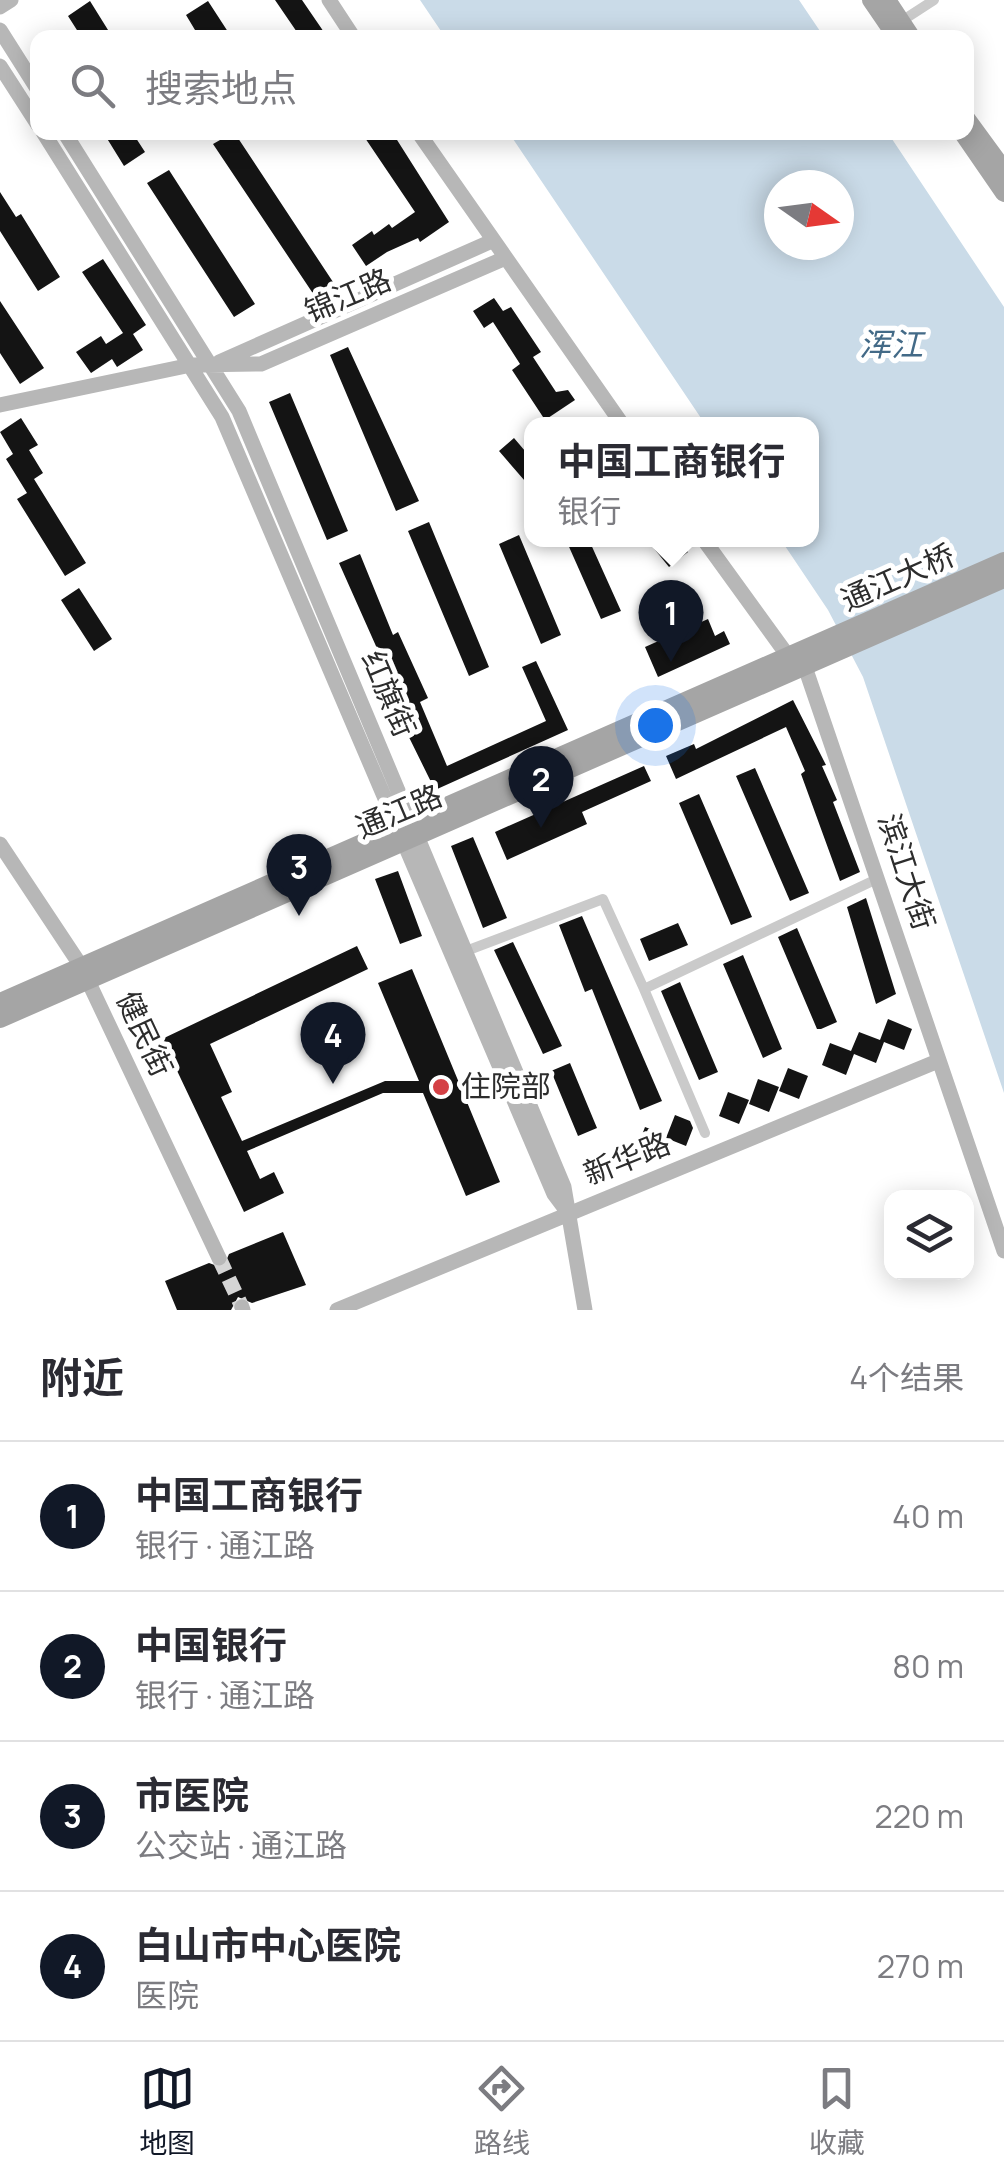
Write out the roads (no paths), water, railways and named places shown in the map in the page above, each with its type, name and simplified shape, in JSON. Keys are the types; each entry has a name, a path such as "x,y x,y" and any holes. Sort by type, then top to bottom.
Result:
{"main road":[{"path":"0,7 11,0"},
{"path":"329,0 349,30"},
{"path":"871,0 899,30"},
{"path":"887,0 900,30"},
{"path":"0,30 30,77"},
{"path":"0,66 30,112"},
{"path":"974,129 1004,170"},
{"path":"47,140 222,418 407,830 554,1194 568,1213"},
{"name":"红旗街","path":"69,140 239,412 407,830 466,950 564,1187 585,1310"},
{"path":"423,140 617,417"},
{"path":"968,140 1004,192"},
{"name":"锦江路","path":"211,366 492,241"},
{"name":"锦江路","path":"0,404 191,365 261,364 503,258"},
{"path":"709,547 788,656"},
{"name":"通江大桥","path":"814,658 1004,561"},
{"name":"通江大桥","path":"814,658 1004,579"},
{"name":"通江路","path":"0,1019 84,973 788,656 814,658"},
{"name":"通江路","path":"407,830 814,658"},
{"name":"滨江大街","path":"814,658 938,1061 1004,1252"},
{"name":"健民街","path":"0,844 84,973 219,1258"},
{"name":"通江路","path":"0,1002 84,973"},
{"name":"新华路","path":"338,1310 362,1305 568,1213 938,1061"}],"street":[{"path":"901,30 934,0"},
{"path":"644,989 880,878"},
{"path":"466,950 603,899 705,1133"}],"water":[{"path":"420,0 799,0 819,30 440,30"},
{"name":"浑江","path":"514,140 893,140 1004,307 1004,1093 863,677 828,610 786,547 819,547 819,417 700,417"}],"tunnel":[{"path":"219,1258 242,1307"}],"place":[{"name":"中国工商银行","path":"671,662"},
{"name":"中国银行","path":"541,828"},
{"name":"市医院","path":"299,916"},
{"name":"白山市中心医院","path":"333,1084"},
{"name":"住院部","path":"441,1087"}]}
